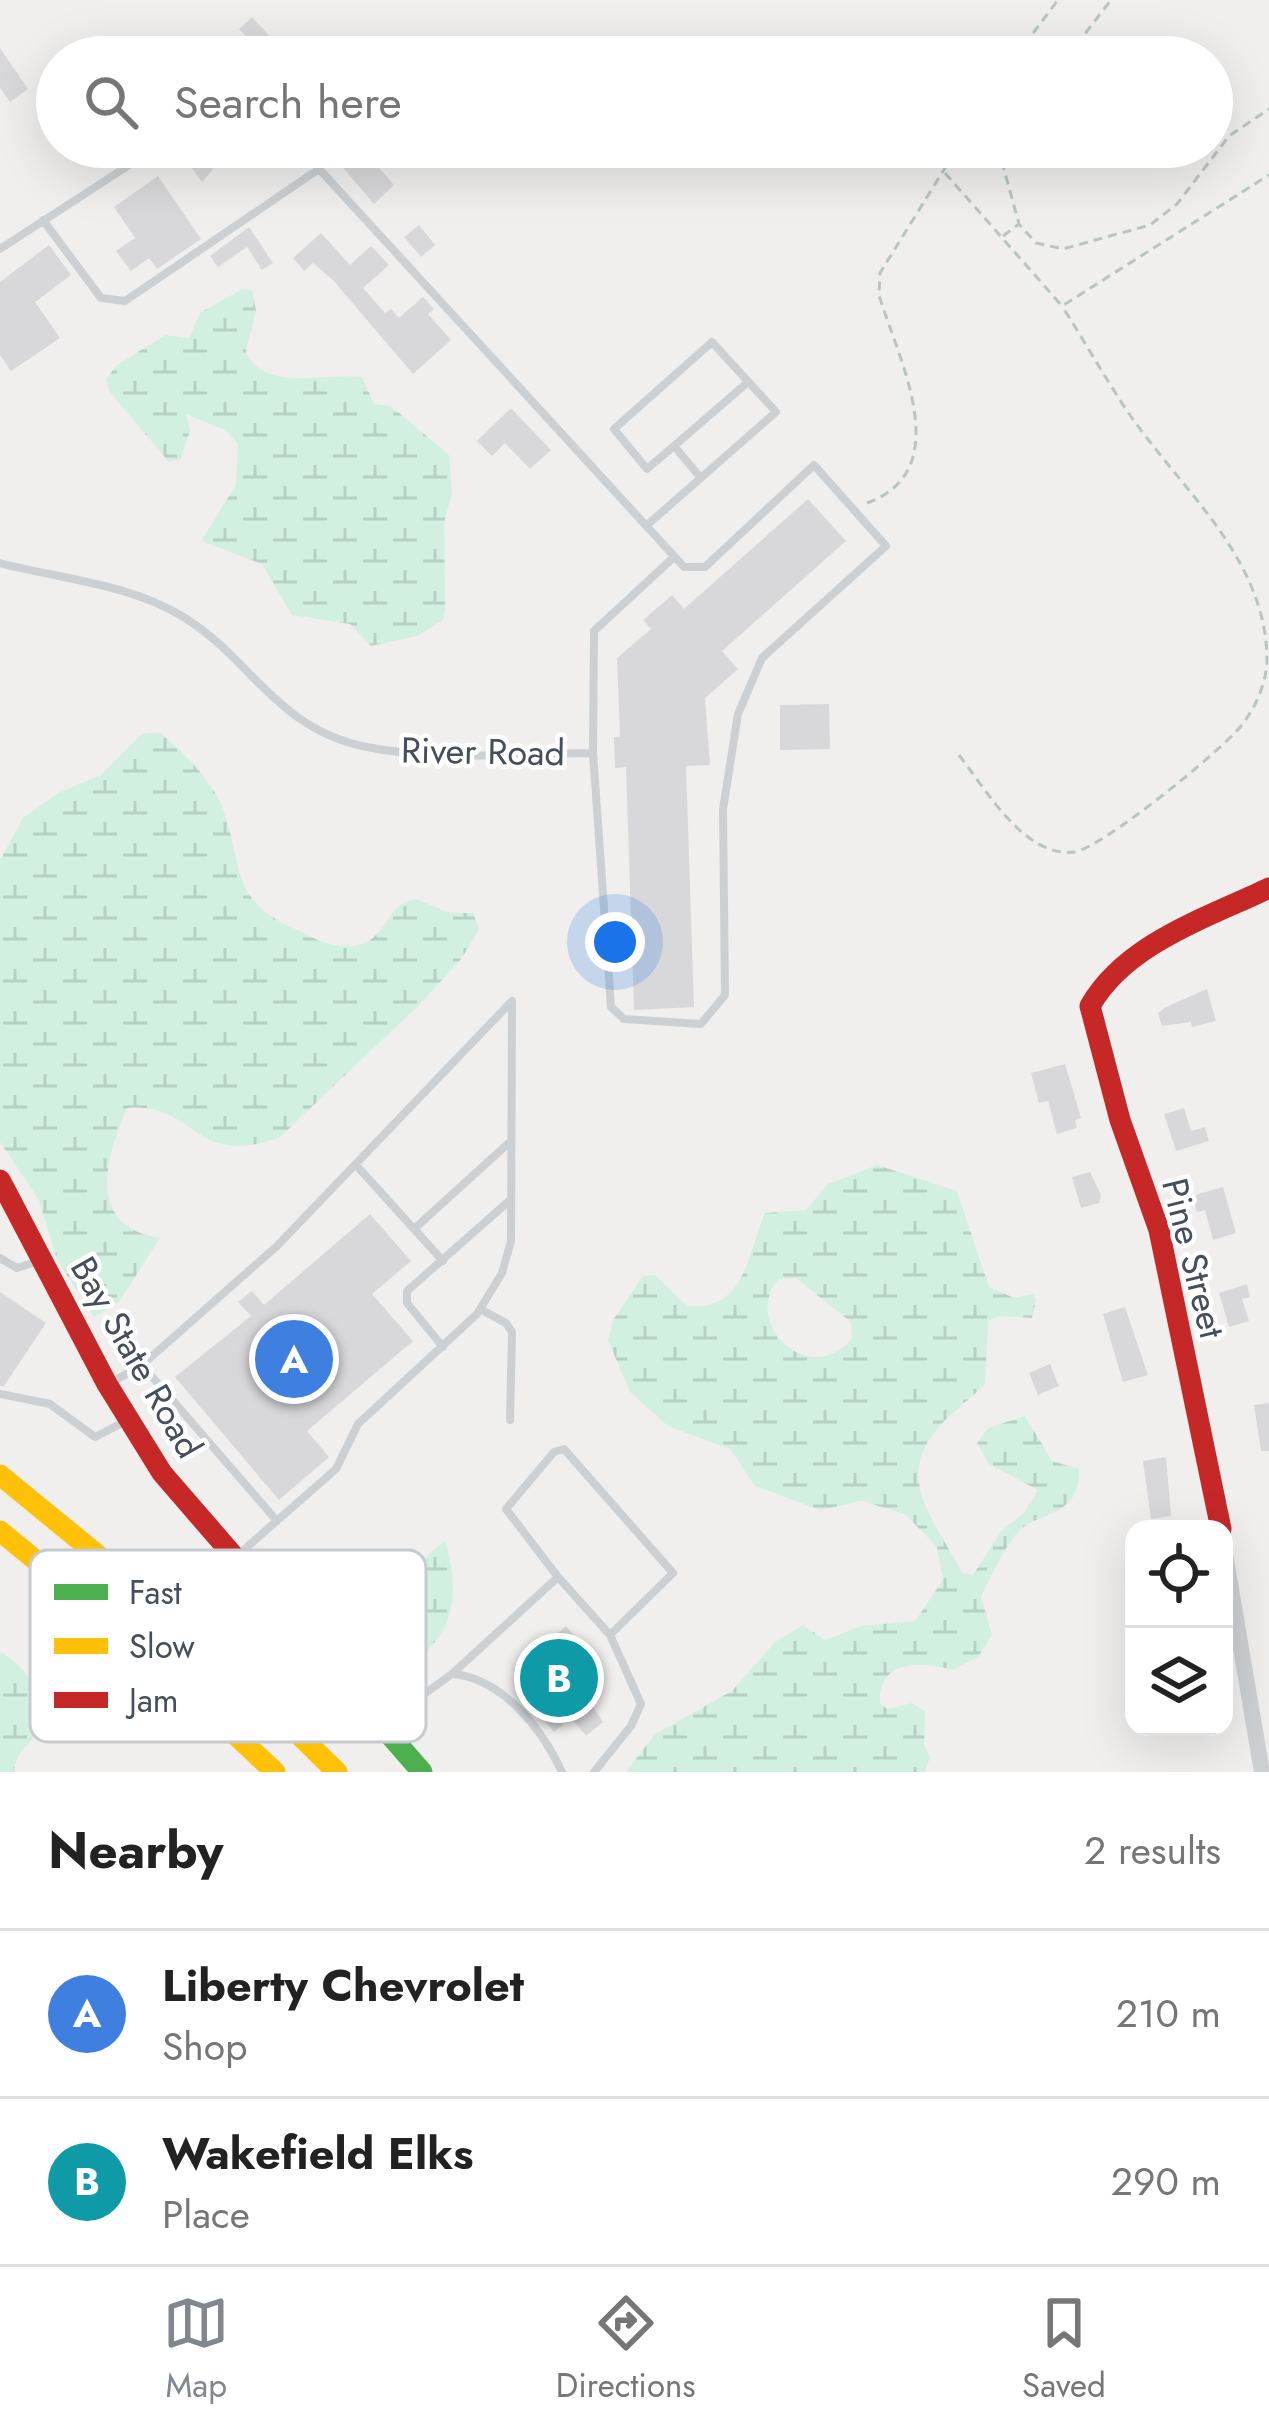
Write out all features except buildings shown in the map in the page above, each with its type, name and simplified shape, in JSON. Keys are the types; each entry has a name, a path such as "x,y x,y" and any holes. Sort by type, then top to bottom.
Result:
{"main road":[{"name":"Pine Street","path":"1220,1520 1203,1419 1159,1230 1120,1120 1090,1006 1096,988 1124,965 1269,888"},
{"name":"Bay State Road","path":"0,1180 128,1420 162,1473 226,1550"},
{"path":"0,1475 92,1550"},
{"path":"0,1531 30,1556"},
{"path":"242,1742 274,1772"},
{"path":"306,1742 337,1772"},
{"name":"Bay State Road","path":"396,1742 422,1772"}],"street":[{"path":"1233,1601 1262,1772"}],"lane":[{"path":"0,249 125,168"},
{"path":"43,220 101,298 125,301 319,170 684,567 705,567 814,465 886,546 761,658 738,714 723,809 725,994 701,1024 624,1019 611,1007 593,753"},
{"path":"646,526 776,412 712,342 614,429 647,469 748,382"},
{"path":"674,446 701,478"},
{"name":"River Road","path":"0,563 152,599 211,636 291,714 360,746 451,753 593,753 594,631 674,556"},
{"path":"107,1384 142,1366 277,1246 512,1001 508,1254 480,1309 358,1424 338,1468 244,1550"},
{"path":"414,1228 511,1141"},
{"path":"356,1165 443,1261"},
{"path":"443,1347 406,1295 510,1200"},
{"path":"0,1258 17,1268 43,1259"},
{"path":"480,1309 511,1330 510,1420"},
{"path":"142,1366 277,1521"},
{"path":"0,1394 50,1404 95,1438 128,1420"},
{"path":"594,1772 631,1726 640,1704 610,1635 506,1510 562,1449 673,1573 610,1635"},
{"path":"426,1693 558,1577"},
{"path":"452,1674 476,1679 507,1698 546,1743 562,1772"}],"path":[{"path":"1031,36 1058,0"},
{"path":"1084,36 1112,0"},
{"path":"1233,133 1269,109"},
{"path":"854,508 889,495 910,470 919,432 879,295 880,273 889,250 947,168"},
{"path":"1004,168 1019,224 1036,243 1063,249 1150,225 1177,204 1204,168"},
{"path":"945,172 1062,306 1132,417 1214,518 1251,588 1267,658 1262,690 1240,728 1104,842 1072,853 1038,843 1012,822 959,755"},
{"path":"1062,306 1269,175"},
{"path":"1001,237 1019,224"}],"green space":[{"path":"242,289 252,291 256,311 246,352 255,365 281,377 362,377 374,404 391,406 449,455 452,493 444,523 445,610 443,620 417,636 371,646 350,624 292,615 262,564 201,541 236,485 238,444 225,430 186,414 190,430 181,459 169,462 109,391 106,379 117,365 165,335 189,338 200,313"},
{"path":"159,732 189,759 215,793 243,883 274,918 326,943 353,946 370,940 398,907 416,899 450,913 473,913 479,930 461,959 420,1004 280,1137 229,1145 168,1114 127,1108 108,1170 112,1207 137,1232 160,1238 119,1302 94,1317 57,1260 39,1200 0,1142 0,860 23,818 58,793 101,775 142,734"},
{"path":"877,1165 957,1191 989,1287 1014,1298 1033,1294 1036,1300 1032,1318 999,1316 988,1321 985,1384 948,1417 924,1448 919,1484 924,1502 962,1573 973,1575 1002,1530 1025,1512 1038,1490 989,1464 977,1443 988,1428 1025,1416 1052,1461 1079,1469 1078,1485 1066,1505 1026,1525 1003,1553 981,1597 992,1635 978,1657 953,1670 916,1665 886,1678 880,1703 887,1709 912,1703 925,1711 924,1744 930,1757 925,1772 626,1772 655,1734 732,1691 775,1642 803,1625 825,1640 861,1626 915,1621 943,1580 937,1547 905,1514 862,1501 820,1510 755,1486 730,1449 668,1426 630,1392 608,1340 613,1320 643,1276 655,1275 687,1306 722,1299 742,1276 765,1213 806,1210 828,1184","holes":["796,1278 851,1322 852,1338 835,1352 817,1357 800,1354 774,1330 769,1296 779,1279"]},
{"path":"445,1540 453,1586 449,1616 426,1650 426,1557"},
{"path":"0,1652 30,1680 30,1740 14,1772 0,1772"}],"traffic: fast":[{"path":"396,1742 422,1772"}],"traffic: slow":[{"path":"0,1475 92,1550"},
{"path":"0,1531 30,1556"},
{"path":"243,1742 275,1772"},
{"path":"306,1742 337,1772"}],"traffic: jam":[{"path":"1219,1520 1159,1230 1120,1120 1090,1006 1105,984 1146,949 1269,888"},
{"path":"0,1180 107,1384 162,1473 229,1550"}],"place":[{"name":"Liberty Chevrolet","path":"294,1359"},
{"name":"Wakefield Elks","path":"559,1678"}]}
